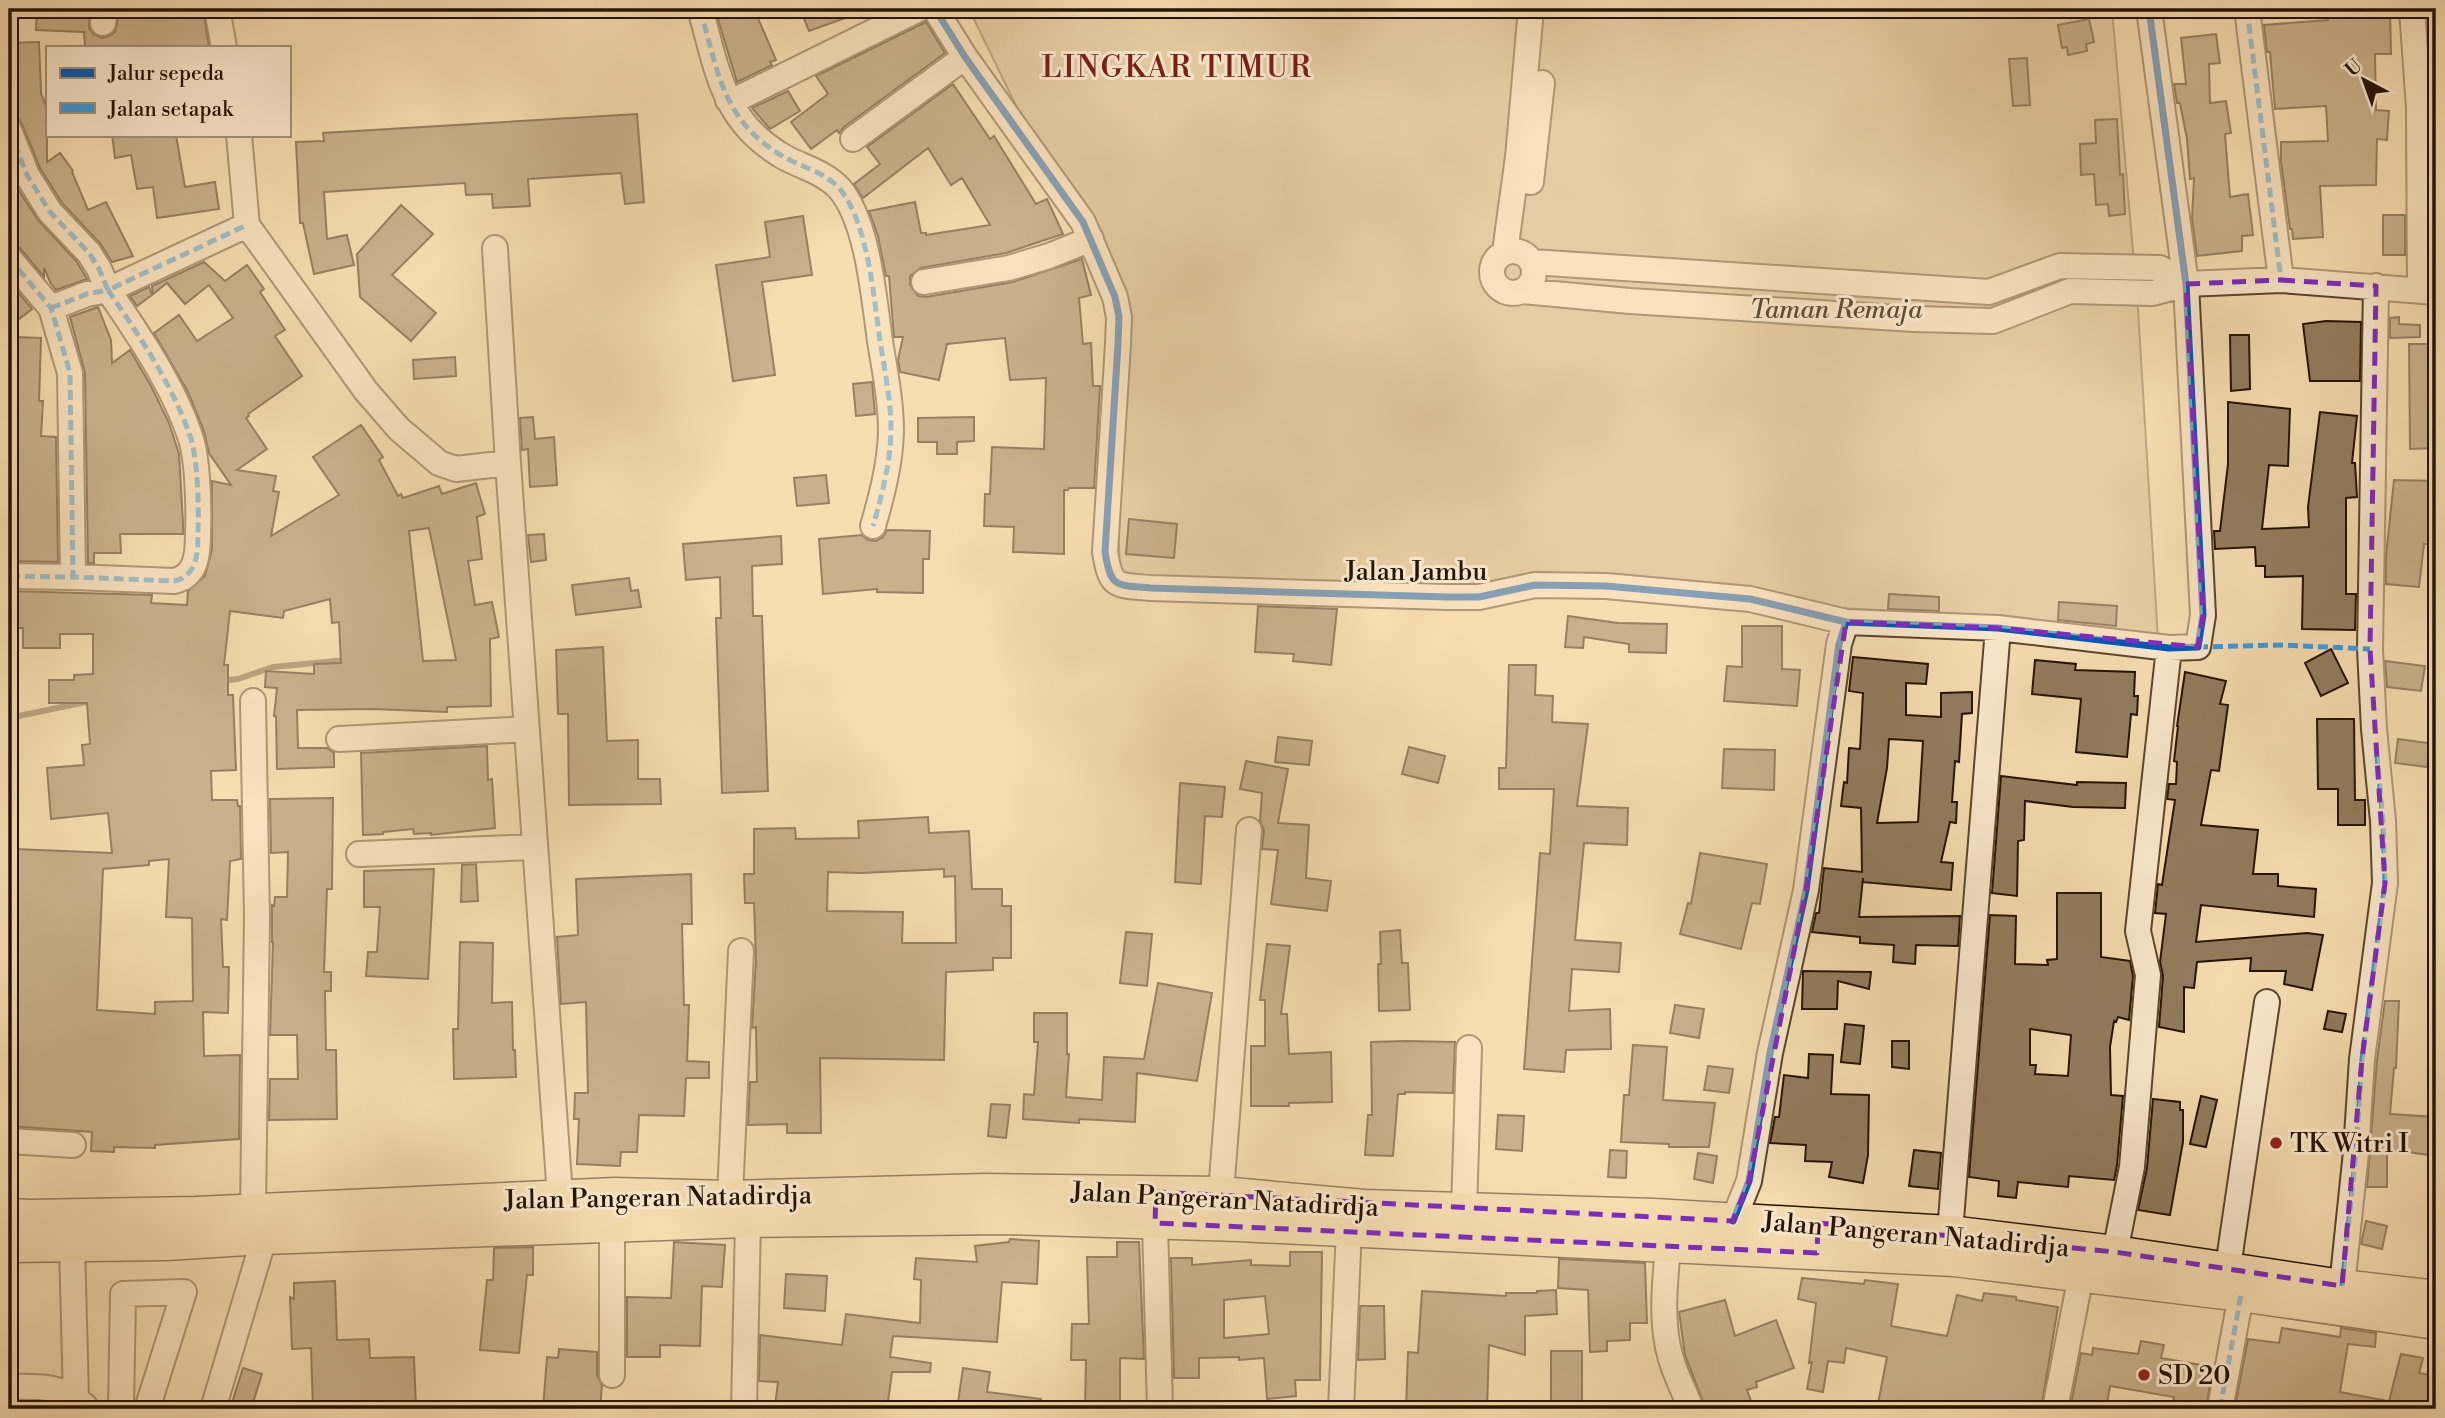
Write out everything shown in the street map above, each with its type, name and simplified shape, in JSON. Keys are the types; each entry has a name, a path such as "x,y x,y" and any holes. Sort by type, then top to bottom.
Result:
{"main road":[{"name":"Jalan Pangeran Natadirdja","path":"9,1215 258,1224 612,1226 739,1209 985,1190 1221,1193 1364,1206 1654,1215 1733,1221 1954,1260 2081,1275 2342,1286 2436,1297"},
{"path":"1155,1223 1156,1192"},
{"name":"Jalan Pangeran Natadirdja","path":"9,1246 166,1244 258,1224 560,1196 739,1209 1349,1229 1668,1246 1950,1232 2115,1252 2234,1281 2436,1323"}],"street":[{"path":"217,9 225,46"},
{"path":"701,9 723,89 734,113 750,132 766,145 828,178 847,200 854,214 874,291 889,395 891,432 885,485 873,526"},
{"path":"728,100 737,99 919,9"},
{"path":"924,282 1009,268 1091,239 1070,201 965,57 935,9"},
{"path":"1522,292 1530,286 1534,278 1519,255 1518,157 1531,9"},
{"path":"1519,255 1536,149 1548,9"},
{"path":"2115,1252 2132,1167 2148,975 2138,931 2169,649 2198,647 2203,615 2186,284 2149,9"},
{"path":"2247,9 2281,280"},
{"path":"2186,284 2160,268 2060,267 1989,292 1519,255 1493,263 1492,280 1504,292 1513,294 1522,292 1643,302 1993,321 2070,291 2153,293 2186,284 2281,280 2428,290 2427,109 2412,9"},
{"path":"853,139 965,57"},
{"path":"9,130 27,176 50,212 89,253 177,405 191,439 197,491 198,541 194,567 184,579 174,581 9,576"},
{"path":"239,136 247,225 366,391 399,429 439,463 456,469 508,463"},
{"path":"51,308 87,294 108,290 247,225"},
{"name":"Jalan Jambu","path":"1091,239 1115,297 1119,317 1105,552 1109,574 1114,582 1124,586 1458,597 1479,597 1535,585 1606,586 1750,600 1846,622 1998,628 2169,649"},
{"path":"495,248 560,1196"},
{"path":"9,258 51,308 70,373 72,577"},
{"path":"2342,1286 2356,1152 2362,1059 2385,883 2370,649 2376,286"},
{"path":"1733,1221 1749,1181 1770,1053 1806,890 1839,644 1846,622"},
{"path":"1950,1232 1998,628"},
{"path":"213,1409 258,1224 253,701"},
{"path":"339,739 527,729"},
{"path":"1221,1193 1249,830"},
{"path":"359,854 535,848"},
{"path":"741,951 739,1209 744,1409"},
{"path":"2220,1409 2267,1002"},
{"path":"1464,1211 1469,1048"},
{"path":"9,1141 73,1145"},
{"path":"1155,1223 1160,1409"},
{"path":"612,1226 612,1375"},
{"path":"1341,1409 1349,1229"},
{"path":"72,1245 82,1404"},
{"path":"1668,1246 1664,1289 1665,1328 1670,1358 1691,1409"},
{"path":"2054,1409 2081,1275"},
{"path":"121,1409 123,1294 184,1292 147,1409"},
{"path":"9,1387 46,1386 68,1392 82,1404"}],"highlighted area":[{"path":"2281,280 2376,286 2370,649 2385,883 2362,1059 2342,1286 2115,1252 1818,1223 1817,1253 1155,1223 1156,1192 1733,1221 1749,1181 1806,890 1846,622 1998,628 2198,647 2203,615 2186,284"}],"green space":[{"name":"Taman Remaja","path":"969,9 2112,9 2138,309 2158,639 1945,613 1120,575 1111,301"}],"building":[{"path":"37,9 90,9 89,28 93,34 102,38 115,32 120,9 203,9 209,46 85,46 84,32 36,30"},
{"path":"715,9 754,9 776,60 770,62 772,65 737,82"},
{"path":"800,9 865,9 865,11 809,31"},
{"path":"2368,9 2390,9 2391,54 2375,54 2376,110 2389,111 2387,140 2377,139 2376,185 2320,186 2323,237 2293,239 2281,162 2281,142 2328,141 2326,106 2275,109 2270,52 2267,52 2264,25 2328,20 2328,16 2369,15"},
{"path":"2427,9 2436,9 2436,105 2434,105"},
{"path":"2089,19 2094,42 2086,44 2087,51 2068,55 2067,47 2062,48 2058,25"},
{"path":"926,22 945,53 839,133 837,130 811,149 791,122 828,94 816,76"},
{"path":"2216,34 2220,63 2209,64 2210,103 2226,101 2231,133 2225,134 2230,197 2248,194 2253,235 2242,236 2242,251 2197,256 2192,219 2194,178 2190,179 2187,139 2174,84 2186,84 2181,38"},
{"path":"39,42 41,93 46,106 47,162 60,153 73,171 88,210 106,202 133,256 112,262 100,243 62,203 40,168 22,124 18,118 9,115 9,43"},
{"path":"2027,58 2030,105 2013,106 2009,59"},
{"path":"953,84 990,139 994,136 1036,204 1047,199 1063,234 1006,253 921,268 910,276 910,285 918,296 926,297 1013,282 1082,259 1091,295 1079,298 1083,344 1091,343 1093,386 1100,386 1094,488 1064,490 1064,554 1013,552 1014,527 984,526 985,494 990,494 992,447 1044,449 1046,378 1010,380 1005,338 947,344 939,380 900,372 898,360 903,337 894,337 889,276 886,276 878,236 869,211 915,202 921,233 926,235 990,225 962,178 951,185 928,148 863,198 854,184 880,164 867,147"},
{"path":"788,91 800,111 770,129 752,108"},
{"path":"637,114 644,202 625,204 621,173 528,179 530,206 493,208 492,194 466,195 465,183 324,192 327,239 347,235 354,265 314,274 303,223 300,223 296,142 324,141 323,133"},
{"path":"2117,119 2125,214 2109,216 2108,204 2096,205 2094,174 2081,175 2080,144 2096,143 2095,120"},
{"path":"112,136 176,136 185,187 215,182 219,209 157,218 153,187 137,189 131,155 115,158"},
{"path":"9,169 14,183 38,220 77,262 87,279 56,290 44,268 44,277 20,248 9,243"},
{"path":"401,205 433,234 392,275 436,313 411,341 360,297 357,254"},
{"path":"2383,215 2405,215 2405,255 2383,255"},
{"path":"803,216 812,275 762,282 775,375 733,381 716,265 770,257 765,222"},
{"path":"204,262 225,281 247,265 264,289 260,292 285,330 275,336 302,376 248,414 246,418 267,449 237,470 276,476 273,491 279,492 271,536 339,495 313,457 361,425 383,457 379,460 398,496 401,494 403,498 439,486 442,494 476,483 485,514 477,517 482,559 468,561 475,605 492,602 499,637 490,639 491,706 447,707 447,712 297,710 298,748 327,748 334,753 334,767 277,769 274,716 277,688 265,687 266,671 314,674 314,664 341,663 339,622 332,623 330,599 284,611 283,618 230,611 224,665 228,665 228,695 233,695 236,770 211,771 212,800 237,800 240,806 241,859 230,861 227,920 221,919 223,967 229,967 228,1013 203,1012 204,1056 240,1055 239,1139 155,1145 155,1148 114,1147 114,1152 91,1151 92,1132 9,1126 9,1008 15,849 112,853 108,813 51,819 47,768 84,765 82,745 90,744 87,703 49,703 49,680 74,680 74,675 93,674 93,634 60,634 60,648 23,648 23,628 9,628 9,591 152,595 151,603 187,605 188,591 205,576 212,549 212,481 231,485 209,453 204,431 188,392 154,333 179,315 197,341 233,318 209,285 185,304 167,283 153,294 152,286","holes":["429,528 456,660 423,661 409,531","169,859 166,917 192,918 193,1001 155,1002 155,1014 97,1010 103,869 149,865 149,861"]},
{"path":"9,281 32,309 9,327"},
{"path":"149,287 152,295 137,306 130,296"},
{"path":"98,307 111,340 112,363 130,350 169,423 179,454 183,534 120,534 121,553 94,553 94,563 88,563 85,373 70,317"},
{"path":"2399,317 2399,324 2420,325 2420,337 2390,338 2390,318"},
{"path":"2326,321 2361,322 2360,381 2310,381 2303,324"},
{"path":"2230,335 2249,335 2250,389 2231,391"},
{"path":"16,337 41,338 41,436 56,437 58,562 9,561 9,399 14,400"},
{"path":"2409,344 2436,344 2436,448 2410,449"},
{"path":"455,357 456,376 414,379 413,360"},
{"path":"872,382 875,414 856,416 853,384"},
{"path":"2228,402 2290,409 2288,466 2269,465 2262,529 2309,527 2308,507 2320,412 2357,416 2352,463 2355,463 2357,497 2346,498 2346,594 2356,594 2355,630 2302,629 2303,576 2265,577 2265,566 2256,566 2255,547 2215,549 2214,531 2220,531 2228,464"},
{"path":"533,417 535,439 554,437 557,485 530,487 528,449 522,450 520,418"},
{"path":"974,417 974,441 957,442 957,454 937,454 937,442 918,442 918,418"},
{"path":"826,475 829,503 797,506 794,478"},
{"path":"2394,480 2436,481 2436,503 2431,503 2428,544 2424,544 2419,587 2386,584 2386,556"},
{"path":"1129,519 1177,524 1174,558 1126,554"},
{"path":"887,530 930,531 929,559 923,559 923,593 877,592 877,589 823,594 819,539 862,535 868,540 876,541 883,537"},
{"path":"544,534 546,560 531,562 528,535"},
{"path":"781,536 782,564 752,566 753,616 762,616 768,791 722,793 716,618 721,618 720,577 686,580 683,544"},
{"path":"629,578 631,591 638,590 641,607 576,615 572,585"},
{"path":"1889,594 1939,597 1939,611 1888,609"},
{"path":"2059,602 2117,606 2116,626 2058,620"},
{"path":"1258,606 1337,609 1331,665 1293,661 1294,654 1255,652"},
{"path":"1568,616 1618,623 1667,624 1666,653 1629,652 1629,644 1584,637 1583,648 1565,647"},
{"path":"1742,626 1782,626 1782,669 1800,670 1797,706 1724,701 1727,666 1742,667"},
{"path":"603,647 607,741 638,740 638,779 660,779 661,804 569,805 568,714 558,714 556,650"},
{"path":"2331,649 2348,683 2321,696 2305,663"},
{"path":"1853,657 1928,664 1926,684 1906,683 1906,715 1941,717 1941,693 1972,692 1972,713 1962,714 1959,762 1955,761 1952,802 1957,802 1956,823 1950,822 1941,862 1953,863 1951,890 1863,882 1863,878 1859,917 1960,916 1958,946 1916,945 1915,964 1893,962 1894,945 1860,943 1860,937 1812,932 1816,913 1819,913 1824,868 1862,872 1861,808 1841,806 1844,782 1847,783 1849,748 1860,749 1863,693 1849,691","holes":["1889,739 1923,741 1918,822 1877,823 1887,768"]},
{"path":"2035,660 2076,664 2075,670 2135,672 2134,696 2138,696 2137,715 2131,714 2127,757 2076,752 2081,699 2032,694"},
{"path":"2385,661 2425,666 2421,691 2387,687"},
{"path":"1509,665 1536,665 1535,695 1553,696 1552,722 1588,724 1577,806 1628,808 1627,845 1584,843 1575,940 1621,943 1619,972 1572,969 1569,1011 1610,1009 1611,1049 1566,1050 1564,1072 1524,1069 1540,853 1550,854 1554,789 1499,789 1499,768 1506,768"},
{"path":"2185,672 2226,681 2220,704 2228,705 2219,771 2211,770 2201,825 2258,830 2253,874 2278,874 2278,886 2316,889 2314,917 2201,905 2196,942 2307,933 2323,935 2312,990 2284,984 2286,971 2250,971 2251,958 2197,962 2194,988 2184,987 2184,1032 2159,1027 2163,976 2160,962 2166,914 2155,913 2158,884 2162,885 2175,800 2167,799 2169,784 2176,784 2177,762 2174,761"},
{"path":"2317,719 2354,719 2355,800 2365,800 2365,825 2338,825 2338,789 2318,789"},
{"path":"1278,737 1312,741 1309,765 1275,762"},
{"path":"2398,739 2436,744 2435,768 2395,763"},
{"path":"487,746 488,780 492,779 495,828 431,835 414,834 413,829 363,835 361,753"},
{"path":"1409,747 1445,756 1438,783 1402,774"},
{"path":"1724,749 1775,750 1774,790 1722,788"},
{"path":"1246,761 1288,769 1278,823 1309,825 1306,878 1331,881 1327,911 1271,904 1278,850 1262,849 1262,793 1240,789"},
{"path":"2001,776 2077,785 2077,782 2126,783 2125,808 2073,807 2025,801 2024,840 2018,841 2017,896 1992,893"},
{"path":"1180,783 1225,787 1222,817 1205,816 1201,884 1175,882"},
{"path":"333,798 332,889 327,889 324,972 331,972 331,991 325,991 326,1050 336,1050 337,1119 269,1120 270,1079 298,1079 297,1035 270,1035 272,905 274,906 275,897 287,897 288,852 271,853 270,799"},
{"path":"928,817 929,833 969,831 972,889 1002,889 1002,906 1011,906 1011,958 993,958 993,970 946,972 944,1060 820,1058 821,1133 787,1133 787,1124 748,1125 750,1082 757,1082 756,1027 752,1028 756,960 754,903 745,903 744,874 754,874 754,829 795,828 796,839 859,838 858,821","holes":["944,869 944,877 955,876 956,943 902,943 903,912 827,911 828,872"]},
{"path":"1700,853 1767,864 1760,904 1752,903 1741,949 1680,934 1688,903 1691,904"},
{"path":"476,864 478,901 461,902 462,865"},
{"path":"434,869 428,979 366,976 368,952 377,952 380,907 364,907 364,871"},
{"path":"691,874 692,924 682,924 684,1005 689,1005 687,1061 709,1062 709,1078 686,1078 684,1116 639,1115 637,1152 621,1152 620,1166 577,1164 579,1119 574,1119 575,1093 588,1093 586,1002 561,1004 557,937 578,935 576,879"},
{"path":"2057,893 2101,893 2101,957 2130,961 2133,976 2129,1020 2118,1017 2116,1022 2114,1021 2110,1047 2111,1095 2123,1096 2114,1180 2069,1176 2068,1187 2018,1182 2016,1198 1998,1196 1999,1181 1969,1177 1990,915 2016,916 2015,964 2048,965 2047,960 2057,959","holes":["2030,1029 2071,1035 2068,1076 2035,1074 2036,1065 2030,1065"]},
{"path":"1400,930 1402,963 1408,963 1410,1010 1379,1011 1380,932"},
{"path":"1126,932 1152,934 1147,986 1120,983"},
{"path":"460,942 493,943 492,1003 512,1002 516,1077 454,1079 453,1029 458,1029"},
{"path":"1267,944 1290,946 1281,1014 1287,1014 1289,1054 1331,1052 1332,1102 1251,1106 1251,1046 1265,1046 1265,1000 1260,1000"},
{"path":"1803,971 1871,972 1869,989 1838,981 1837,1009 1802,1009"},
{"path":"1158,983 1212,993 1197,1081 1137,1073 1135,1122 1079,1119 1079,1123 1023,1119 1024,1094 1034,1095 1038,1042 1034,1042 1034,1013 1067,1013 1069,1054 1066,1097 1102,1100 1104,1057 1144,1059"},
{"path":"2385,1001 2399,1001 2396,1068 2390,1114 2436,1117 2436,1156 2387,1149 2387,1187 2367,1187 2377,1060"},
{"path":"1675,1005 1704,1009 1699,1038 1670,1033"},
{"path":"2328,1011 2346,1014 2342,1032 2324,1029"},
{"path":"1845,1024 1864,1026 1860,1064 1841,1062"},
{"path":"1892,1041 1909,1041 1909,1069 1892,1067"},
{"path":"1371,1042 1455,1042 1453,1093 1398,1094 1393,1156 1365,1155 1368,1115 1372,1115"},
{"path":"1633,1045 1667,1047 1663,1100 1715,1103 1709,1147 1669,1147 1669,1144 1621,1142 1624,1095 1629,1095"},
{"path":"1809,1054 1833,1055 1831,1094 1869,1095 1868,1155 1863,1183 1829,1177 1832,1162 1805,1161 1806,1145 1770,1143 1775,1117 1779,1117 1784,1075 1808,1078"},
{"path":"1708,1066 1733,1069 1729,1093 1704,1090"},
{"path":"2201,1096 2217,1100 2206,1147 2190,1144"},
{"path":"2153,1099 2180,1102 2180,1110 2183,1110 2183,1142 2170,1215 2138,1210 2147,1168"},
{"path":"991,1104 1010,1105 1006,1138 988,1136"},
{"path":"1498,1115 1524,1116 1522,1151 1496,1149"},
{"path":"1610,1150 1627,1151 1626,1178 1608,1177"},
{"path":"1914,1150 1941,1153 1938,1189 1909,1186"},
{"path":"1698,1153 1717,1156 1713,1183 1694,1179"},
{"path":"2366,1221 2387,1226 2382,1249 2361,1244"},
{"path":"1010,1239 1039,1241 1037,1284 1002,1282 997,1342 893,1336 890,1357 931,1363 930,1372 892,1372 887,1409 803,1409 775,1406 778,1382 759,1381 760,1335 842,1345 846,1314 920,1323 921,1280 914,1279 916,1258 977,1262 975,1246 1009,1242"},
{"path":"674,1242 725,1245 722,1287 702,1286 700,1346 660,1345 660,1357 627,1357 627,1297 671,1298"},
{"path":"1117,1242 1139,1242 1144,1359 1120,1358 1120,1408 1085,1407 1086,1360 1071,1360 1072,1324 1089,1324 1087,1257 1117,1257"},
{"path":"533,1247 533,1275 527,1275 519,1353 480,1350 487,1280 493,1280 494,1248"},
{"path":"1290,1252 1322,1252 1320,1380 1295,1380 1296,1396 1267,1399 1264,1358 1239,1360 1239,1357 1199,1358 1199,1378 1174,1378 1171,1258 1192,1258 1192,1265 1251,1260 1251,1265 1290,1266","holes":["1265,1296 1269,1334 1224,1338 1224,1300"]},
{"path":"1559,1259 1645,1263 1647,1323 1630,1323 1630,1340 1607,1341 1607,1351 1590,1352 1588,1290 1558,1288"},
{"path":"786,1274 827,1276 825,1311 784,1308"},
{"path":"1802,1278 1864,1284 1865,1280 1898,1284 1891,1326 1947,1336 1957,1295 1982,1301 1984,1293 2058,1307 2041,1409 1877,1409 1887,1357 1846,1348 1844,1363 1828,1361 1823,1392 1807,1389 1812,1362 1809,1363 1816,1303 1798,1299"},
{"path":"335,1281 337,1340 369,1339 370,1358 414,1357 416,1409 313,1409 311,1348 292,1349 290,1297 294,1299 294,1283"},
{"path":"1556,1290 1557,1314 1525,1316 1525,1355 1489,1345 1487,1409 1406,1409 1408,1352 1418,1353 1422,1291 1506,1296 1506,1293"},
{"path":"1725,1300 1735,1336 1776,1320 1794,1368 1756,1382 1757,1387 1747,1390 1754,1409 1706,1409 1685,1355 1679,1312"},
{"path":"1360,1306 1384,1306 1385,1359 1358,1360"},
{"path":"2282,1328 2340,1337 2341,1328 2376,1333 2375,1347 2348,1344 2340,1392 2388,1401 2387,1409 2264,1409 2265,1405 2236,1402 2248,1339 2279,1343"},
{"path":"2141,1341 2164,1345 2161,1358 2213,1367 2206,1409 2172,1409 2174,1397 2110,1386 2106,1409 2070,1409 2081,1353 2092,1355 2093,1348 2138,1354"},
{"path":"559,1349 597,1352 597,1375 602,1385 600,1409 543,1409 547,1357 558,1358"},
{"path":"1551,1351 1582,1351 1582,1404 1551,1404"},
{"path":"2401,1354 2423,1358 2419,1373 2436,1376 2436,1409 2387,1409"},
{"path":"243,1368 262,1374 251,1409 230,1409"},
{"path":"963,1368 990,1372 987,1392 1041,1399 1040,1409 957,1409"}],"waterway":[{"path":"220,681 238,679 273,667 347,660"},
{"path":"9,718 86,702"}],"marked path":[{"path":"700,9 718,74 735,111 763,143 833,182 849,202 857,220 872,283 891,420 887,468 873,526"},
{"path":"2247,9 2281,280"},
{"path":"9,130 27,175 50,212 89,253 108,290 247,225"},
{"path":"9,258 51,308 70,373 73,577 9,576"},
{"path":"51,308 87,294 108,290 143,342 174,398 190,436 196,470 197,549 195,563 187,574 174,581 73,577"},
{"path":"2198,647 2282,645 2370,649"},
{"path":"2342,1286 2356,1152 2362,1059 2385,883 2377,756"},
{"path":"2220,1409 2241,1295"}],"cycle path":[{"path":"935,9 965,57 1083,222 1115,297 1119,317 1118,344 1105,552 1110,572 1117,582 1150,588 1447,597 1479,597 1535,585 1606,586 1750,599 1846,622"},
{"path":"1733,1221 1749,1181 1770,1053 1806,890 1839,644 1846,622 1998,628 2169,648 2198,647 2203,615 2186,284 2149,9"}],"place":[{"name":"TK Witri I","path":"2276,1143"},
{"name":"SD 20","path":"2144,1375"}],"district":[{"name":"LINGKAR TIMUR","path":"1177,67"}]}
